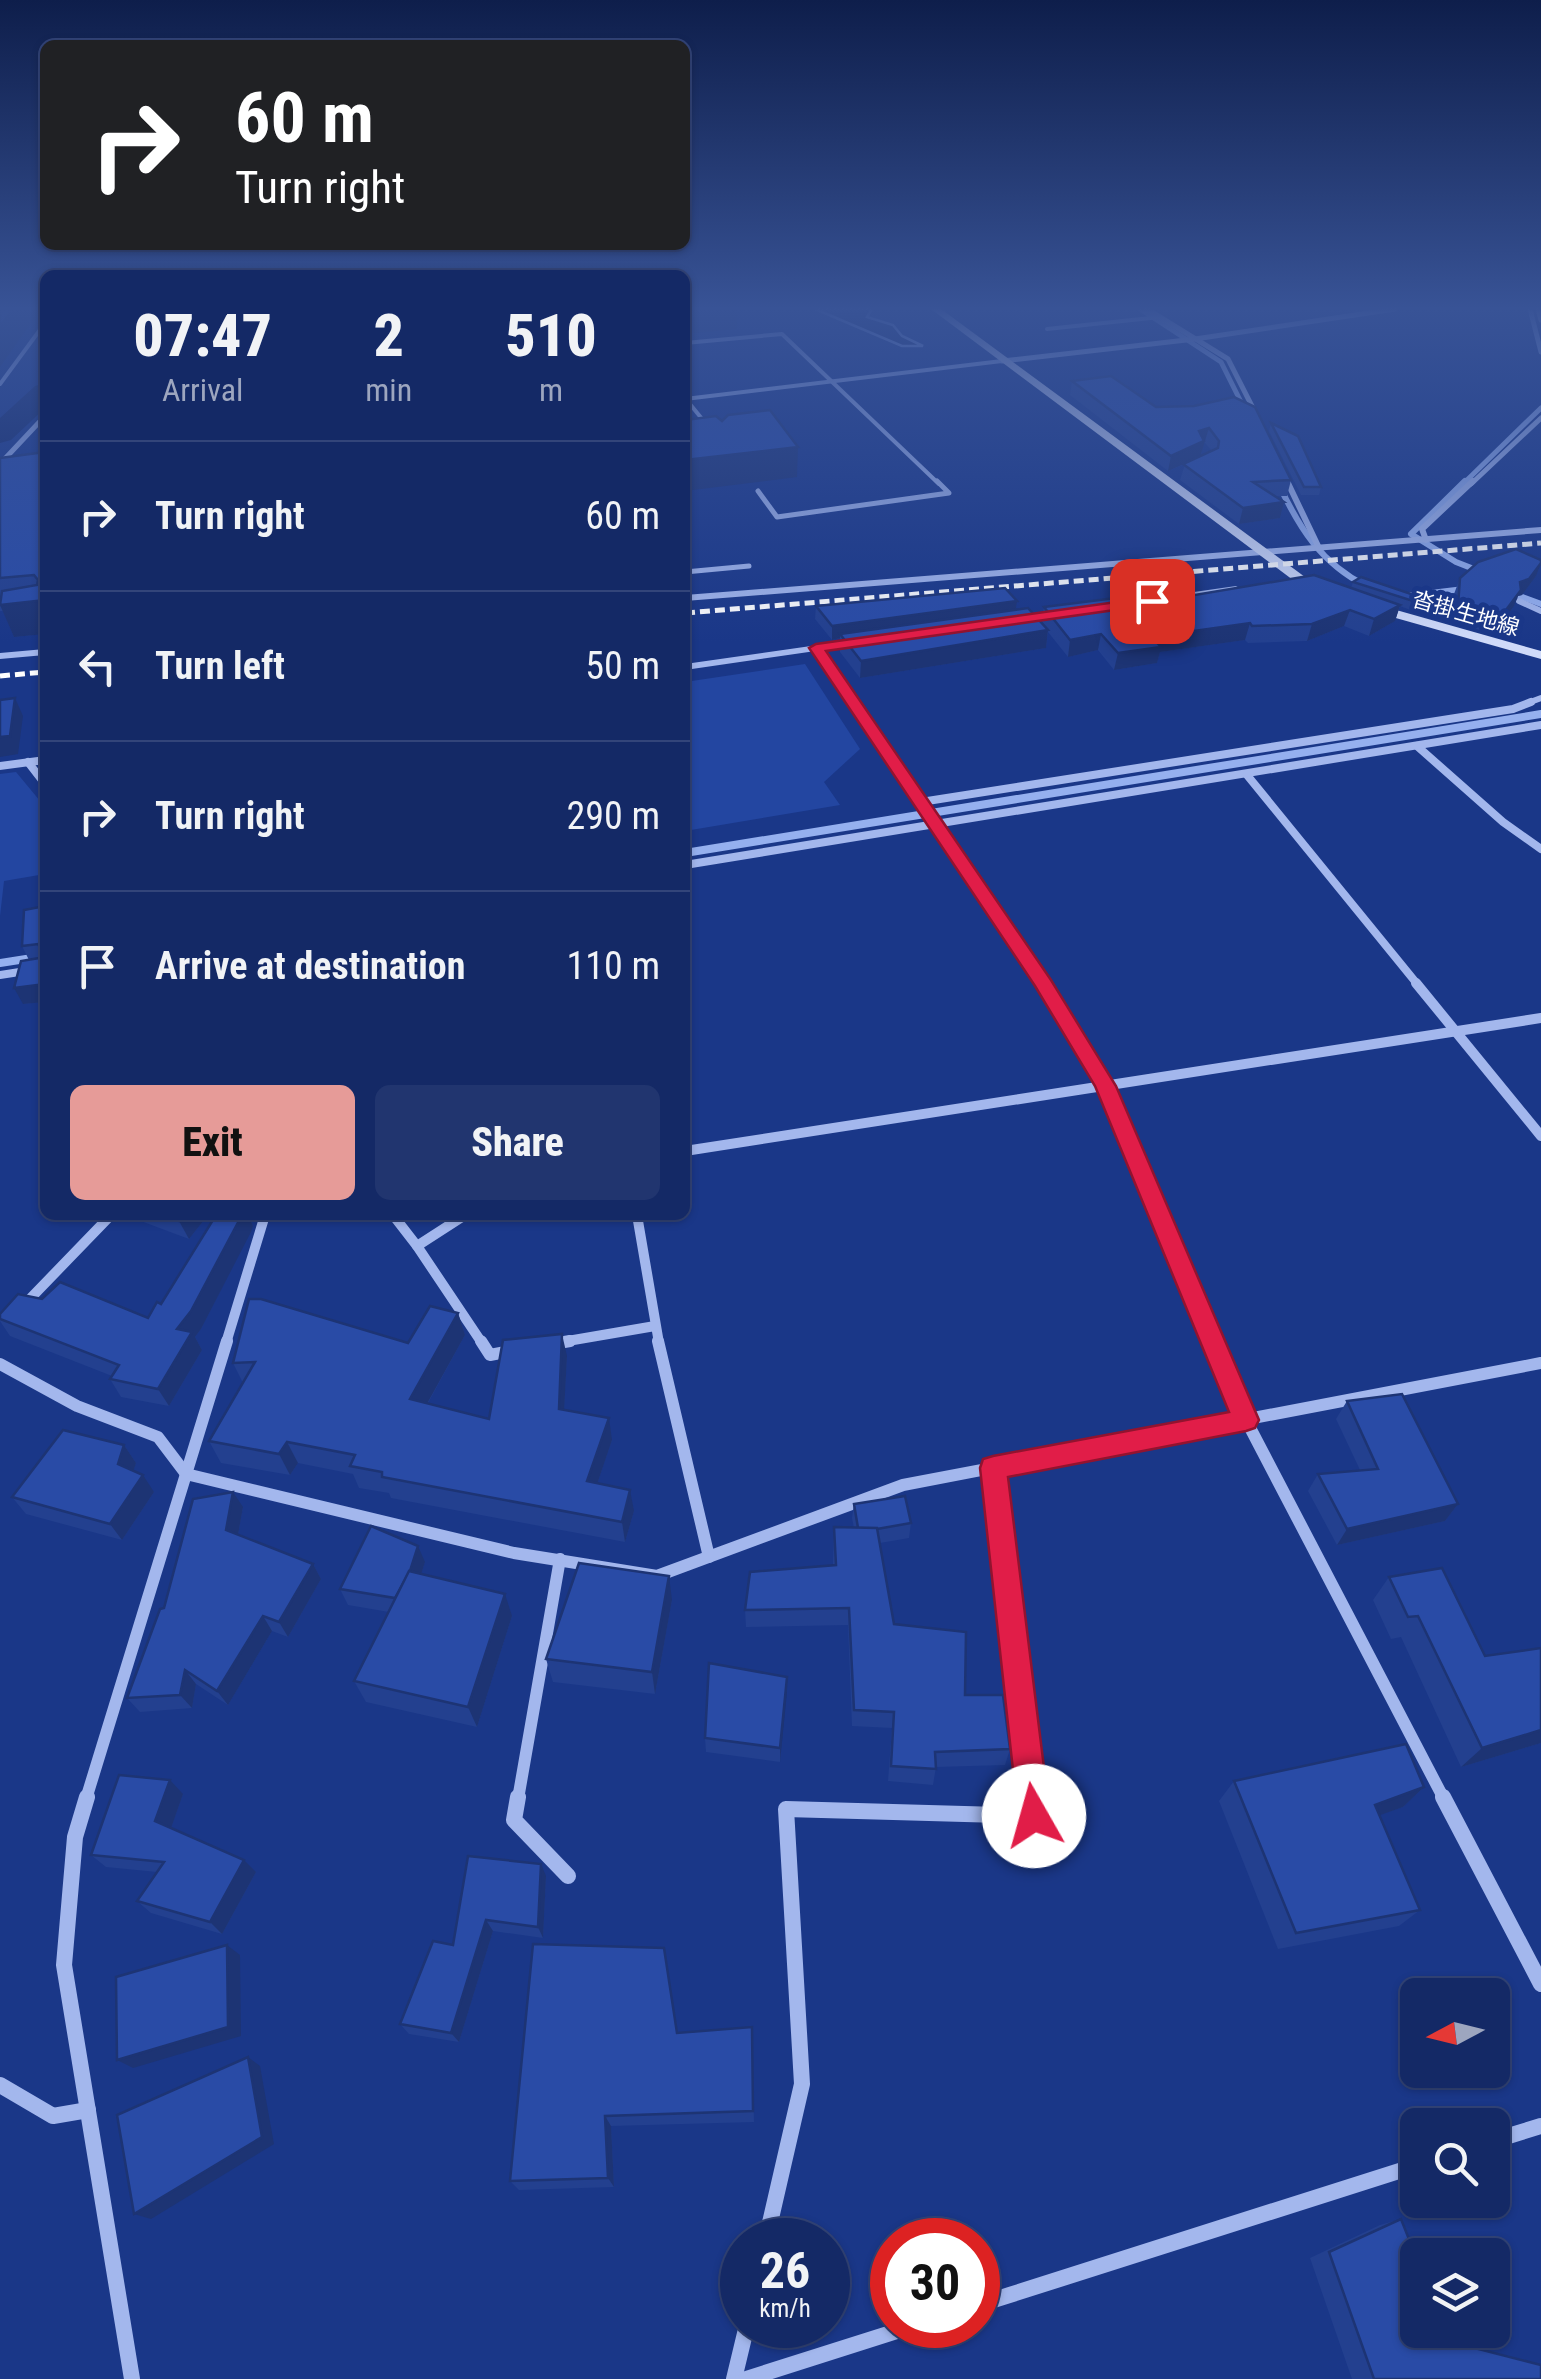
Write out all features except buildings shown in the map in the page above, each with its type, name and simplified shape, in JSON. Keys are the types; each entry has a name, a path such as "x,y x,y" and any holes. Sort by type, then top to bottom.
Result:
{"main road":[{"path":"1084,420 1301,580 1335,593"},
{"name":"沓掛生地線","path":"1369,606 1541,655"}],"street":[{"path":"1426,540 1422,529 1539,420"},
{"path":"0,464 40,421"},
{"path":"1282,469 1319,548"},
{"path":"1165,480 1178,474"},
{"path":"690,598 1541,530"},
{"path":"1282,582 1301,580"},
{"path":"1166,599 1243,588"},
{"path":"1519,601 1541,611"},
{"path":"690,666 874,640"},
{"path":"816,648 1044,984 1106,1086 1246,1420 1541,1984"},
{"path":"0,656 40,652"},
{"path":"921,802 1513,709 1541,698"},
{"path":"690,864 1541,726"},
{"path":"1417,746 1503,822 1541,849"},
{"path":"0,766 40,761"},
{"path":"28,762 40,778"},
{"path":"1247,775 1541,1136"},
{"path":"0,975 40,969"},
{"path":"690,1150 1541,1018"},
{"path":"14,1316 105,1220"},
{"path":"132,2379 64,1966 75,1837 263,1220"},
{"path":"398,1220 490,1355 527,1348"},
{"path":"417,1246 457,1220"},
{"path":"638,1220 655,1326 709,1557"},
{"path":"545,1345 655,1326"},
{"path":"0,1364 76,1406 158,1437 186,1474 514,1553 657,1576 904,1484 1541,1363"},
{"path":"771,2218 802,2084 786,1809 1034,1816 993,1468"},
{"path":"560,1558 514,1820 568,1876"},
{"path":"0,2084 53,2116 88,2110"},
{"path":"1510,2135 1541,2126"},
{"path":"1000,2299 1400,2171"},
{"path":"746,2379 870,2340"},
{"path":"734,2379 741,2348"}],"lane":[{"path":"703,420 714,434"},
{"path":"758,490 776,517 949,493 872,420"},
{"path":"690,572 749,566"}],"shaded area":[{"path":"805,664 860,749 824,782 840,805 690,830 690,681"},
{"path":"16,772 40,801 40,875 4,881 0,916 0,774"}],"waterway":[{"path":"0,434 15,420"},
{"path":"1463,484 1529,420"},
{"path":"1465,481 1411,534 1456,562 1484,573"},
{"path":"1279,485 1295,516 1324,556 1366,586"},
{"path":"1406,596 1464,589"},
{"path":"1509,592 1541,604"},
{"path":"690,852 1541,714"},
{"path":"0,963 40,957"}],"railway":[{"path":"690,613 1541,543"},
{"path":"0,676 40,672"}],"route":[{"path":"1034,1816 993,1468 1246,1420 1106,1086 1044,984 816,648 1152,601"}]}
